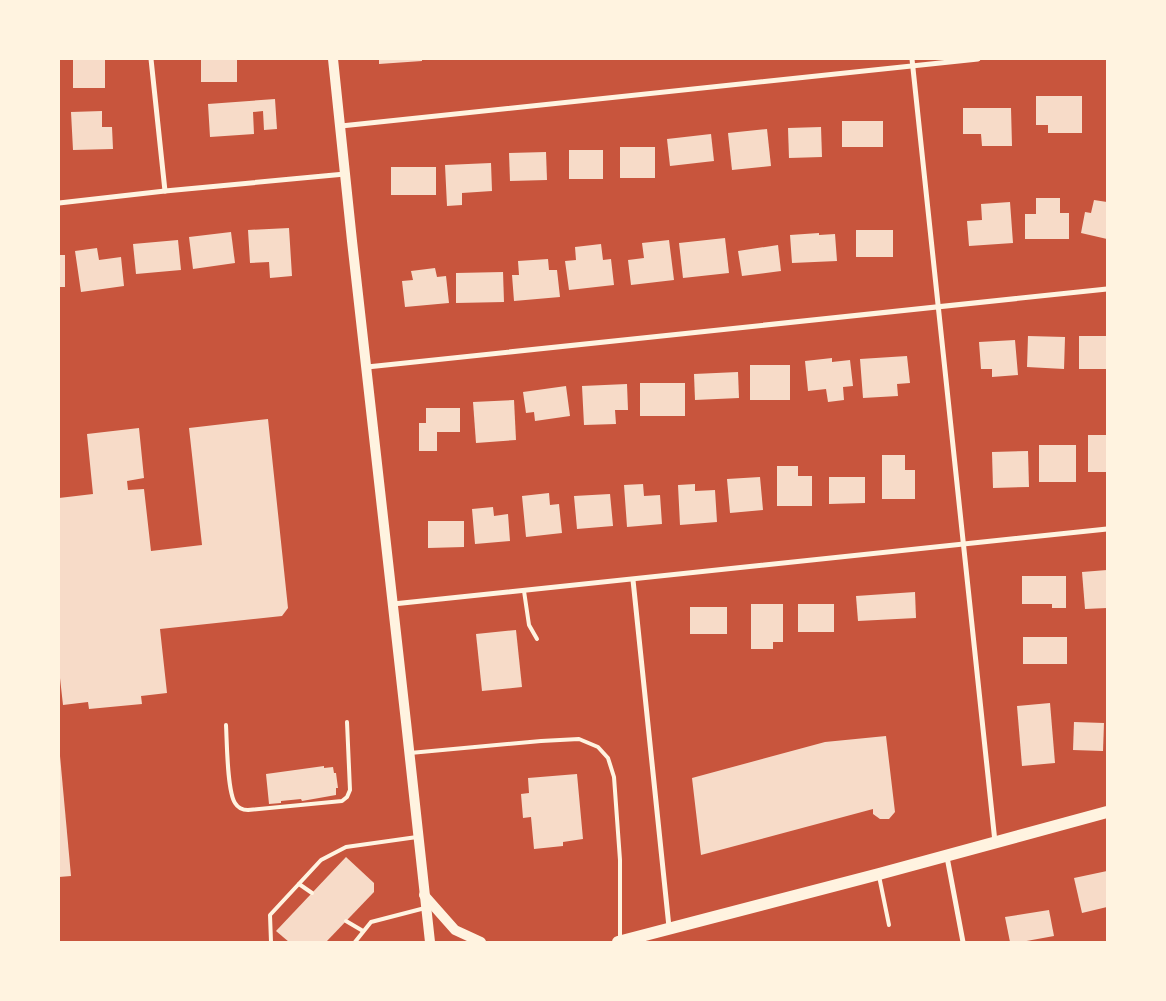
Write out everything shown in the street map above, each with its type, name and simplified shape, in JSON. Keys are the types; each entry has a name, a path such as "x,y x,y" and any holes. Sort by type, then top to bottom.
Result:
{"main road":[{"path":"334,59 430,942"},
{"path":"619,942 1107,812"},
{"path":"424,895 455,930 481,942"}],"street":[{"path":"151,59 165,191"},
{"path":"912,59 995,842"},
{"path":"341,126 978,59"},
{"path":"59,203 345,174"},
{"path":"367,368 1107,289"},
{"path":"393,604 1107,529"},
{"path":"633,580 669,928"},
{"path":"947,855 962,942"}],"lane":[{"path":"524,591 528,625 537,639"},
{"path":"226,725 231,793 235,804 242,810 248,810 342,801 347,797 350,790 347,722"},
{"path":"410,753 579,739 598,746 608,758 614,777 620,869 619,942"},
{"path":"271,942 270,915 321,860 346,847 418,837"},
{"path":"879,874 889,926"},
{"path":"299,884 312,892"},
{"path":"355,942 371,922 426,908"},
{"path":"346,921 363,931"}],"building":[{"path":"73,59 105,59 105,88 73,88"},
{"path":"201,59 237,59 237,82 201,82"},
{"path":"379,59 422,59 422,61 379,64"},
{"path":"1036,96 1082,96 1082,133 1048,133 1048,125 1036,125"},
{"path":"275,99 277,129 264,130 263,111 253,112 254,134 210,137 208,104"},
{"path":"963,108 1011,108 1012,146 982,146 981,134 963,134"},
{"path":"102,111 102,127 112,127 113,149 73,150 71,112"},
{"path":"842,121 883,121 883,147 842,147"},
{"path":"821,127 822,157 789,158 788,128"},
{"path":"767,129 771,166 732,170 728,133"},
{"path":"711,134 714,161 670,166 667,139"},
{"path":"620,147 655,147 655,178 620,178"},
{"path":"569,150 603,150 603,179 569,179"},
{"path":"546,152 547,180 510,181 509,153"},
{"path":"491,163 492,191 462,193 462,205 447,206 445,165"},
{"path":"391,167 436,167 436,195 391,195"},
{"path":"1036,198 1060,198 1060,213 1069,213 1069,239 1025,239 1025,214 1036,214"},
{"path":"1094,200 1107,202 1107,239 1081,233 1085,212 1091,213"},
{"path":"1010,202 1013,243 969,246 967,221 982,220 981,204"},
{"path":"289,228 292,276 270,278 269,262 250,263 248,230"},
{"path":"856,230 893,230 893,257 856,257"},
{"path":"231,232 235,263 193,269 189,237"},
{"path":"819,233 819,235 835,234 837,261 792,263 790,235"},
{"path":"725,238 729,273 683,278 679,243"},
{"path":"178,240 181,270 136,274 133,244"},
{"path":"669,240 674,280 631,285 628,260 644,258 642,243"},
{"path":"601,244 603,260 611,259 614,285 569,290 565,261 576,260 575,247"},
{"path":"778,245 781,271 742,276 738,251"},
{"path":"97,248 99,260 121,257 124,286 81,292 75,251"},
{"path":"59,255 65,255 65,287 59,287"},
{"path":"548,259 549,270 557,270 560,297 514,301 512,275 519,275 518,261"},
{"path":"435,268 437,277 446,276 449,303 405,307 402,281 413,280 411,271"},
{"path":"503,272 504,302 456,303 456,273"},
{"path":"1028,336 1065,337 1064,369 1027,367"},
{"path":"1079,336 1107,336 1107,369 1079,369"},
{"path":"1015,340 1018,375 992,377 992,369 981,369 979,342"},
{"path":"907,356 910,383 897,384 898,396 863,398 860,359"},
{"path":"832,358 832,362 850,360 853,386 843,387 844,400 828,402 826,389 808,391 805,361"},
{"path":"750,365 790,365 790,400 750,400"},
{"path":"738,372 739,398 695,400 694,374"},
{"path":"640,383 685,383 685,416 640,416"},
{"path":"627,384 628,410 615,410 616,424 584,425 582,386"},
{"path":"566,386 570,416 535,421 534,412 526,413 523,392"},
{"path":"514,400 516,440 476,443 473,402"},
{"path":"426,408 460,408 460,432 437,432 437,451 419,451 419,423 426,423"},
{"path":"268,419 288,608 282,616 160,629 167,693 141,696 142,704 89,709 88,702 63,705 59,669 59,498 93,494 87,434 139,428 144,478 127,481 128,490 144,489 151,551 202,545 189,428"},
{"path":"1088,435 1107,435 1107,472 1088,472"},
{"path":"1039,445 1076,445 1076,482 1039,482"},
{"path":"1028,451 1029,487 993,488 992,452"},
{"path":"882,455 905,455 905,470 915,470 915,499 882,499"},
{"path":"777,466 798,466 798,476 812,476 812,506 777,506"},
{"path":"760,477 763,510 730,513 727,479"},
{"path":"829,477 865,477 865,503 829,504"},
{"path":"643,484 644,496 660,495 662,524 627,527 624,485"},
{"path":"695,484 695,491 715,490 717,522 680,525 678,485"},
{"path":"549,493 550,505 559,504 562,533 526,537 522,496"},
{"path":"610,494 613,526 577,529 574,496"},
{"path":"493,507 494,516 508,514 510,541 475,544 472,509"},
{"path":"428,521 464,521 464,547 428,548"},
{"path":"1107,570 1107,608 1085,609 1082,572"},
{"path":"1022,576 1066,576 1066,608 1052,608 1052,604 1022,604"},
{"path":"915,592 916,618 858,621 856,596"},
{"path":"751,604 783,604 783,642 773,642 773,649 751,649"},
{"path":"798,604 834,604 834,632 798,632"},
{"path":"690,607 727,607 727,634 690,634"},
{"path":"516,630 522,687 482,691 476,634"},
{"path":"1023,637 1067,637 1067,664 1023,664"},
{"path":"1050,703 1055,763 1022,766 1017,706"},
{"path":"1074,722 1104,723 1103,751 1073,750"},
{"path":"886,736 895,812 889,819 880,819 873,814 873,809 701,855 692,778 825,742"},
{"path":"59,756 71,876 59,877"},
{"path":"324,766 324,768 333,767 334,773 336,773 338,788 336,788 336,795 269,804 266,774"},
{"path":"577,774 583,839 563,842 563,846 534,849 531,817 523,818 521,794 529,793 528,778"},
{"path":"346,857 374,883 374,892 326,942 289,942 276,931"},
{"path":"1107,871 1107,907 1082,913 1074,878"},
{"path":"1049,910 1054,936 1010,942 1005,917"}]}
